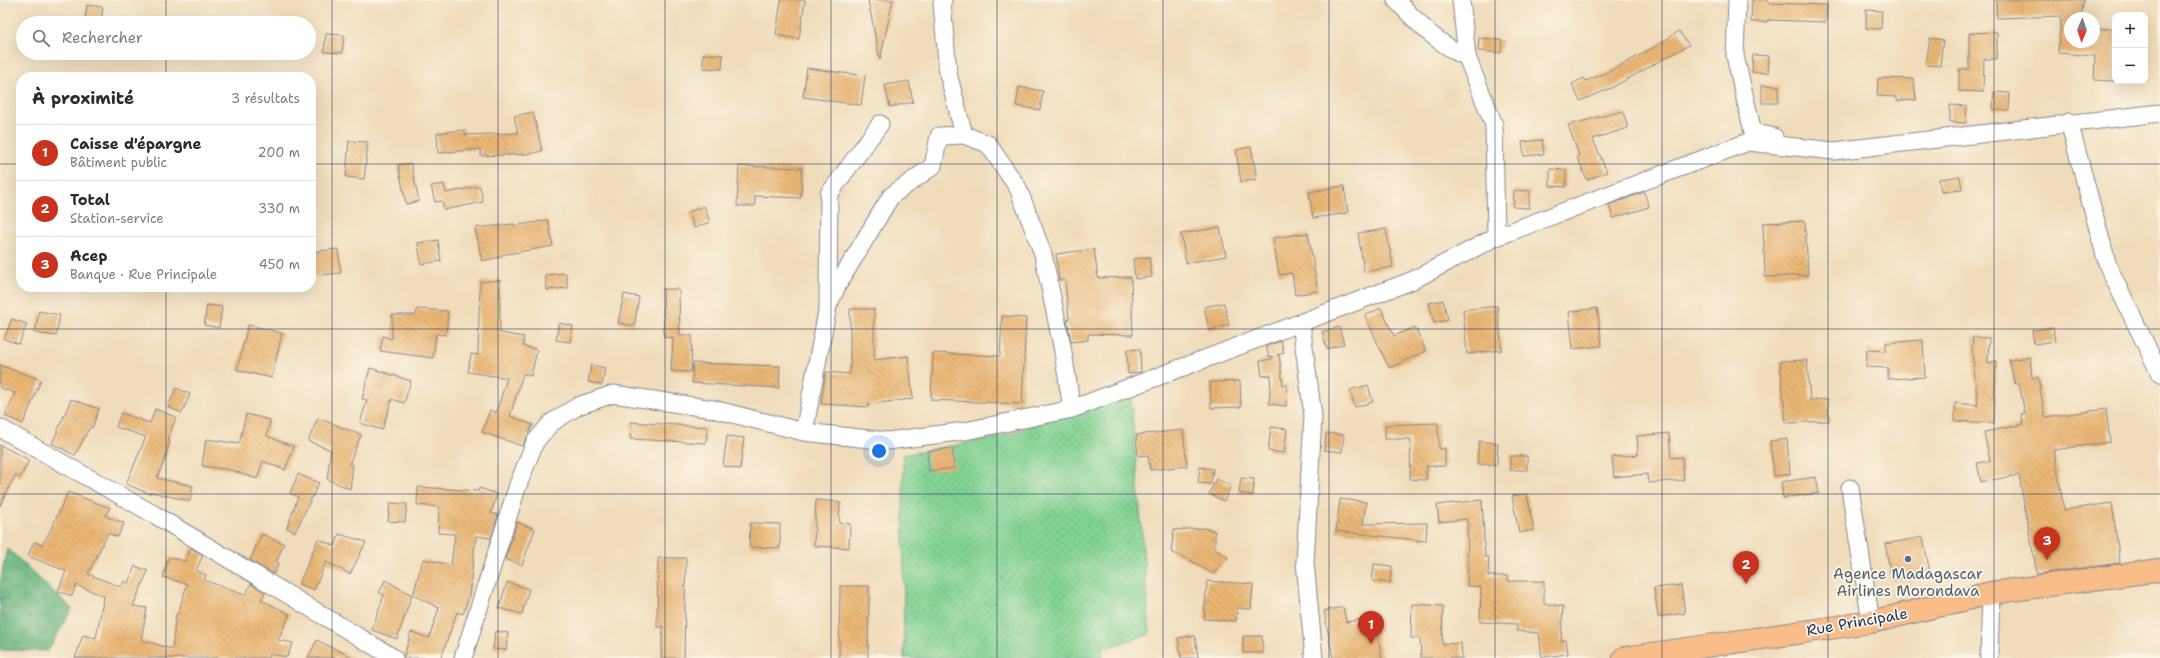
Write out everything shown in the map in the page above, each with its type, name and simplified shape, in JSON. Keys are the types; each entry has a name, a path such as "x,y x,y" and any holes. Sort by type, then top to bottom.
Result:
{"main road":[{"name":"Rue Principale","path":"1632,657 1870,622 1991,593 2160,570"}],"street":[{"path":"943,0 942,3 948,73 964,135"},
{"path":"1396,0 1424,29 1441,43 1467,57"},
{"path":"1461,0 1467,57 1494,126 1496,237"},
{"path":"1737,0 1735,56 1753,132 1834,151"},
{"path":"463,658 518,485 535,442 551,423 578,406 614,394 713,409 804,432 888,441 965,431 1072,410 1411,281 1496,237 1748,142 1834,151 2069,122 2160,113"},
{"path":"2069,122 2108,266 2160,374"},
{"path":"804,432 828,306 829,194 880,124"},
{"path":"828,306 838,286 891,196 933,166 939,136 964,135 988,144 1018,188 1043,254 1062,346 1072,410"},
{"path":"1301,323 1313,416 1305,562 1314,658"},
{"path":"0,428 155,514 394,658"},
{"path":"1850,488 1870,622"},
{"path":"1989,658 1991,593"}],"green space":[{"path":"1130,387 1150,634 1102,649 1103,658 904,658 903,455 1001,437"},
{"path":"7,548 72,609 48,651 0,650 0,583"}],"building":[{"path":"781,0 805,0 799,39 776,35"},
{"path":"868,0 893,0 880,60"},
{"path":"1752,0 1768,0 1768,3 1827,5 1826,22 1767,20 1767,22 1751,22"},
{"path":"1996,0 2084,0 2082,12 2064,12 2064,48 2100,48 2100,29 2112,29 2112,81 2094,80 2095,56 2058,53 2061,16 1997,18"},
{"path":"87,5 103,7 102,16 86,16"},
{"path":"1866,10 1882,11 1881,29 1866,28"},
{"path":"1679,31 1689,45 1611,88 1580,101 1572,84 1584,78 1586,81 1608,72 1653,48"},
{"path":"1997,32 1997,59 1984,59 1983,92 1959,91 1959,69 1969,69 1969,33"},
{"path":"326,34 344,35 342,53 324,52"},
{"path":"1479,38 1502,40 1501,53 1478,51"},
{"path":"1930,38 1943,40 1940,66 1926,65"},
{"path":"703,54 723,55 722,69 703,68"},
{"path":"1753,55 1769,56 1768,73 1752,72"},
{"path":"807,68 865,76 861,105 803,97"},
{"path":"1878,78 1914,79 1916,100 1897,101 1897,97 1877,96"},
{"path":"909,81 913,102 890,107 885,85"},
{"path":"1762,85 1779,86 1778,103 1762,103"},
{"path":"1019,87 1043,91 1040,110 1016,106"},
{"path":"1994,92 2010,93 2009,110 1993,110"},
{"path":"1950,105 1967,106 1966,123 1950,122"},
{"path":"1623,111 1628,128 1593,139 1607,172 1587,180 1577,157 1579,155 1568,125"},
{"path":"533,112 542,151 529,154 481,156 481,149 438,153 437,133 465,130 465,135 518,133 514,116"},
{"path":"1542,140 1544,154 1524,156 1522,142"},
{"path":"349,141 368,142 364,179 346,177"},
{"path":"1251,147 1257,179 1241,182 1236,150"},
{"path":"411,163 419,201 406,204 398,165"},
{"path":"739,166 802,168 801,198 755,196 755,206 737,206"},
{"path":"1550,169 1566,170 1566,187 1550,186"},
{"path":"1960,176 1962,190 1941,192 1939,179"},
{"path":"444,184 446,193 480,186 483,202 444,210 442,201 435,202 431,186"},
{"path":"1344,186 1348,213 1313,218 1309,192"},
{"path":"1514,190 1530,191 1529,208 1513,207"},
{"path":"1644,192 1649,207 1613,218 1609,205"},
{"path":"704,206 710,222 694,228 689,212"},
{"path":"548,220 553,246 501,255 501,257 482,261 475,228 514,224 514,226"},
{"path":"1805,221 1808,275 1765,277 1763,223"},
{"path":"1220,227 1226,256 1186,263 1181,234"},
{"path":"1386,229 1393,267 1364,272 1358,233"},
{"path":"1308,233 1318,291 1295,295 1292,273 1279,275 1273,238"},
{"path":"438,240 441,261 421,264 418,243"},
{"path":"338,249 341,273 316,276 316,251"},
{"path":"1094,249 1098,278 1131,277 1133,335 1088,334 1088,340 1071,342 1067,320 1069,319 1065,280 1059,280 1056,254"},
{"path":"1149,257 1152,277 1135,279 1133,259"},
{"path":"566,273 568,288 547,290 545,275"},
{"path":"500,280 500,333 524,337 523,346 537,350 531,376 523,374 510,416 533,425 522,446 482,432 490,410 496,413 507,378 468,372 471,354 478,355 480,282"},
{"path":"663,289 679,289 680,335 692,335 691,372 671,371 673,338 664,337"},
{"path":"624,294 639,297 634,326 618,323"},
{"path":"1443,300 1448,320 1434,323 1429,303"},
{"path":"1224,303 1229,325 1209,330 1204,307"},
{"path":"207,305 222,307 219,328 204,325"},
{"path":"1497,306 1502,350 1467,354 1463,310"},
{"path":"1381,308 1394,336 1415,327 1426,351 1389,368 1365,316"},
{"path":"1597,308 1602,346 1573,349 1569,312"},
{"path":"417,309 448,311 446,335 436,334 433,358 380,351 383,336 392,339 392,315 416,315"},
{"path":"850,309 874,309 874,360 908,356 913,399 869,404 868,407 821,404 826,372 850,374"},
{"path":"39,311 60,315 56,336 35,333"},
{"path":"1002,316 1026,318 1022,404 931,400 933,353 1000,356"},
{"path":"12,319 27,324 19,344 4,339"},
{"path":"559,323 573,326 570,342 556,340"},
{"path":"248,325 282,333 272,378 237,370"},
{"path":"1339,327 1344,344 1327,349 1322,332"},
{"path":"2053,328 2055,341 2034,344 2032,330"},
{"path":"1973,337 1989,338 1988,363 1996,361 1994,423 1955,421 1955,403 1978,405 1972,352"},
{"path":"1923,340 1925,377 1888,379 1888,368 1866,367 1867,350 1886,351 1886,343"},
{"path":"1281,341 1284,353 1277,355 1279,355 1283,385 1287,385 1286,406 1269,404 1271,375 1262,376 1260,361 1272,359 1273,356 1269,357 1266,346"},
{"path":"1140,349 1141,372 1128,374 1127,350"},
{"path":"2030,357 2032,378 2038,377 2045,417 2106,409 2110,442 2054,450 2064,510 2112,503 2120,563 2037,574 2019,475 1981,482 1977,463 1990,461 1984,432 2024,424 2021,414 2025,413 2019,384 2015,384 2009,360"},
{"path":"1807,360 1810,400 1828,399 1829,421 1786,423 1780,361"},
{"path":"693,363 780,366 779,388 692,383"},
{"path":"0,365 41,380 23,424 5,416 15,393 0,388"},
{"path":"591,365 605,368 602,385 588,382"},
{"path":"370,368 411,381 404,403 392,399 382,430 360,423 367,400 362,399"},
{"path":"1240,381 1241,407 1211,408 1210,382"},
{"path":"1368,385 1373,402 1355,407 1350,390"},
{"path":"176,388 190,394 182,413 168,407"},
{"path":"71,399 99,409 92,428 90,427 75,455 52,444"},
{"path":"155,409 176,417 168,440 170,440 165,459 157,478 193,486 190,501 151,492 150,494 126,484 146,437 116,427 121,413 150,423"},
{"path":"246,414 270,420 267,436 294,447 285,470 263,461 257,479 231,470 202,466 206,439 239,444"},
{"path":"318,418 361,435 349,464 353,465 350,489 327,479 331,450 308,441"},
{"path":"631,422 707,427 706,443 630,439"},
{"path":"1438,423 1439,449 1445,448 1445,466 1427,466 1426,480 1410,479 1411,439 1385,439 1385,425"},
{"path":"1271,427 1287,429 1284,453 1268,451"},
{"path":"1183,430 1187,466 1150,470 1148,455 1138,456 1136,435"},
{"path":"1326,433 1344,435 1342,452 1324,450"},
{"path":"1669,433 1671,458 1682,457 1684,480 1648,483 1647,474 1614,477 1612,457 1638,455 1637,436"},
{"path":"727,436 744,438 740,469 723,466"},
{"path":"1787,439 1790,474 1774,476 1770,441"},
{"path":"1479,441 1498,443 1497,465 1477,464"},
{"path":"0,445 29,460 20,478 15,475 0,506"},
{"path":"952,448 954,468 929,471 927,451"},
{"path":"1510,456 1527,456 1527,470 1510,470"},
{"path":"1200,467 1213,469 1211,484 1198,483"},
{"path":"298,474 319,483 295,532 287,528 298,497 290,493"},
{"path":"1816,477 1819,493 1783,498 1781,482"},
{"path":"1241,478 1254,479 1253,495 1239,493"},
{"path":"1216,479 1231,486 1224,501 1209,494"},
{"path":"418,487 478,491 479,488 497,494 491,513 498,515 491,538 476,536 469,596 463,614 457,612 441,658 404,658 411,632 429,638 439,608 413,595 423,559 451,565 455,534 438,533 439,507 417,505"},
{"path":"68,492 110,508 105,516 124,523 118,537 108,533 88,574 121,587 124,581 128,583 135,566 148,571 133,606 147,608 141,640 172,649 176,614 178,614 187,584 163,577 169,557 185,561 191,548 203,555 196,570 206,575 204,580 245,595 251,584 265,592 261,600 290,614 278,640 293,643 287,657 270,654 269,658 75,658 83,635 96,638 104,596 76,585 72,596 58,591 66,571 28,556 34,542 42,545"},
{"path":"1527,494 1534,530 1519,533 1512,496"},
{"path":"1340,499 1366,502 1363,524 1427,523 1426,541 1336,531"},
{"path":"816,500 840,502 839,523 850,524 849,548 814,546"},
{"path":"1482,500 1485,557 1489,557 1488,576 1508,576 1508,581 1544,581 1544,604 1563,606 1561,641 1566,640 1568,654 1542,657 1539,633 1517,631 1517,624 1480,622 1481,587 1467,586 1467,519 1439,522 1437,505"},
{"path":"390,503 407,504 405,522 388,521"},
{"path":"517,522 535,529 522,565 505,559"},
{"path":"750,523 780,524 780,548 749,547"},
{"path":"1203,528 1215,531 1215,549 1228,558 1213,574 1192,561 1171,552 1174,530"},
{"path":"262,534 284,544 276,562 279,563 274,574 250,560"},
{"path":"339,534 366,542 350,574 326,562 314,590 299,584 318,539 335,546"},
{"path":"1923,537 1930,573 1892,580 1885,544"},
{"path":"658,558 686,558 684,658 661,658 663,627 657,627"},
{"path":"1374,564 1392,566 1390,583 1372,581"},
{"path":"385,580 412,595 397,639 372,630 384,595 379,593"},
{"path":"1207,581 1253,584 1251,609 1237,608 1236,621 1204,619"},
{"path":"507,582 529,589 522,614 499,608"},
{"path":"1681,585 1685,613 1658,617 1654,588"},
{"path":"840,586 869,586 868,658 839,658"},
{"path":"1412,604 1443,606 1442,644 1461,643 1462,658 1421,658 1420,638 1411,638"},
{"path":"1343,607 1346,622 1374,617 1382,658 1333,658 1324,611"},
{"path":"495,631 508,633 506,650 493,649"},
{"path":"1195,636 1198,658 1181,658 1178,638"},
{"path":"1243,636 1262,636 1263,653 1243,653"},
{"path":"317,640 353,658 308,658"}],"place":[{"name":"Agence Madagascar Airlines Morondava","path":"1908,559"},
{"name":"Acep","path":"2047,560"},
{"name":"Total","path":"1746,584"},
{"name":"Caisse d'épargne","path":"1371,644"}]}
